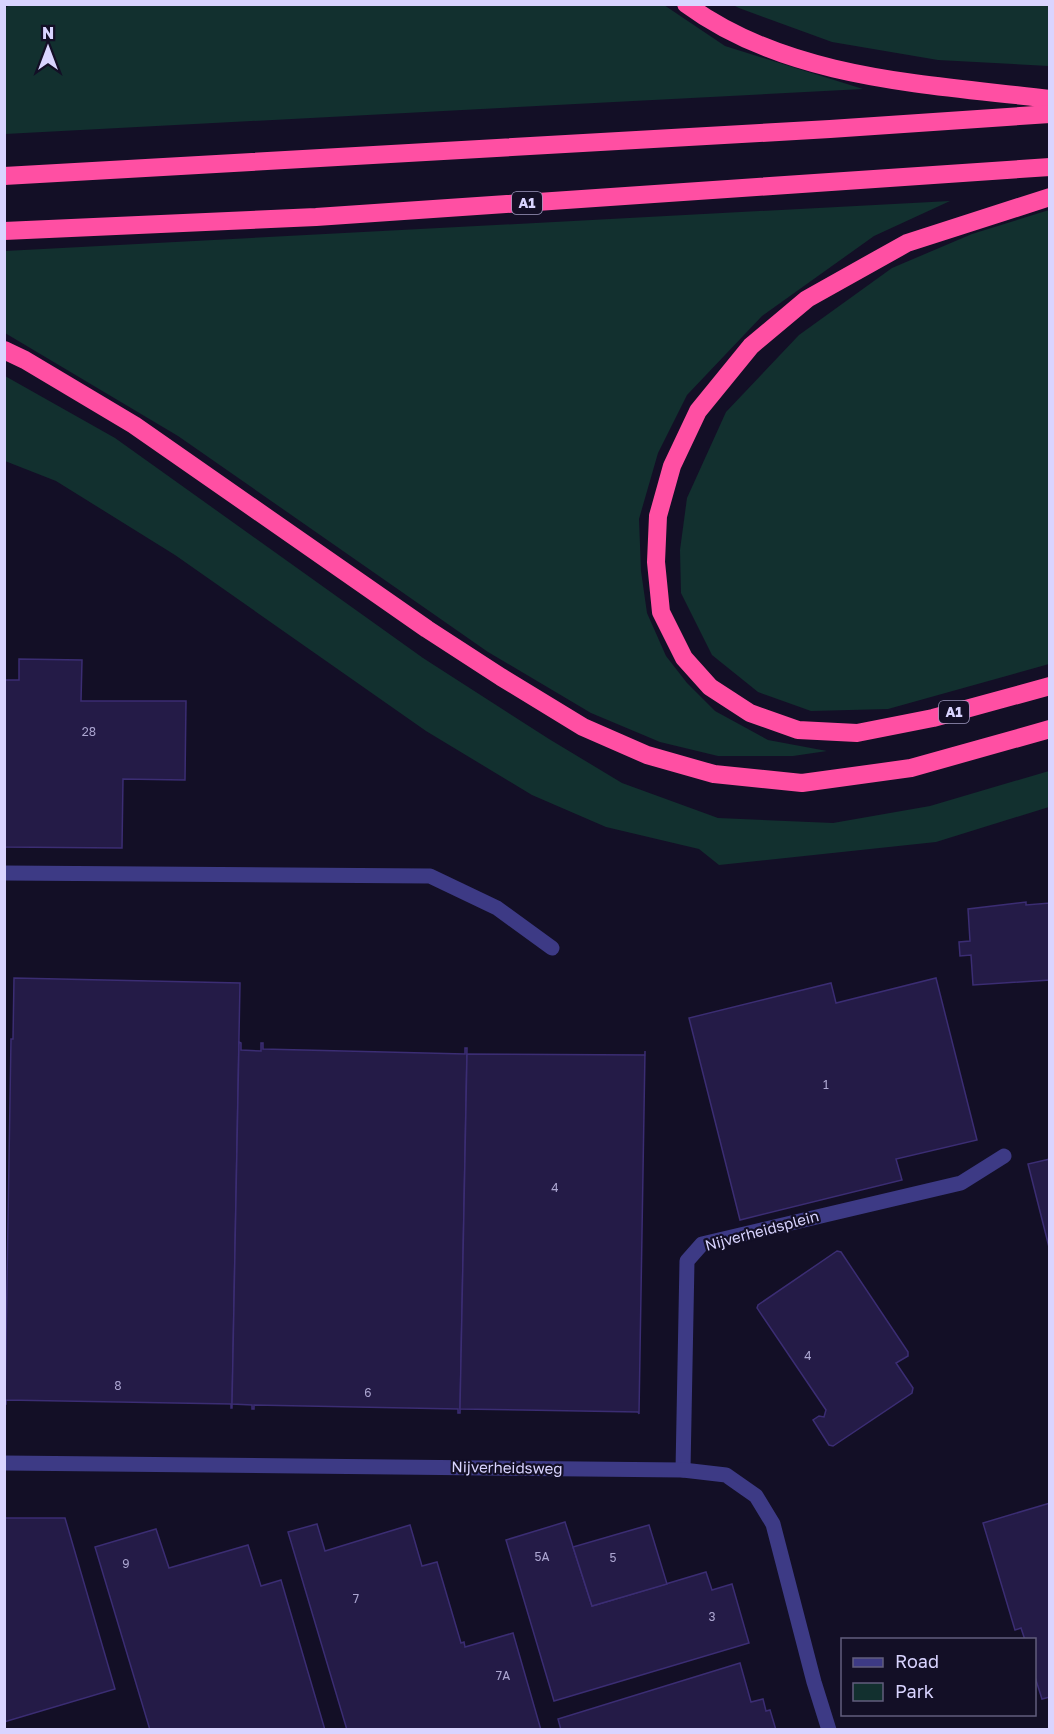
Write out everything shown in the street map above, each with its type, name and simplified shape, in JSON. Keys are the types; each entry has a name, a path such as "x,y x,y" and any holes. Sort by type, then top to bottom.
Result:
{"highway":[{"path":"686,4 725,28 763,46 806,60 862,74 1050,99"},
{"path":"4,176 818,130 1050,114"},
{"name":"A1","path":"4,231 316,217 1050,167"},
{"name":"A1","path":"1050,197 907,243 807,299 752,346 698,411 672,466 658,516 656,562 661,612 684,658 710,687 750,713 798,730 857,733 933,718 1050,686"},
{"path":"4,350 25,360 134,425 427,629 501,677 584,727 647,755 714,774 802,783 911,768 1050,729"}],"street":[{"path":"4,873 430,876 497,908 552,948"},
{"name":"Nijverheidsplein","path":"683,1470 687,1261 702,1244 961,1183 1004,1156"},
{"name":"Nijverheidsweg","path":"4,1463 683,1470 726,1475 756,1496 773,1524 814,1683 829,1730"}],"green space":[{"path":"11,4 664,5 725,46 863,89 5,134 4,9"},
{"path":"733,5 1049,5 1049,66 938,60 832,42"},
{"path":"950,201 874,236 762,316 687,395 658,453 639,519 641,571 647,613 666,656 687,683 715,711 768,740 827,751 793,756 718,756 660,742 591,713 488,652 178,436 5,333 5,251"},
{"path":"1049,210 1049,664 888,709 811,711 758,692 712,655 681,593 680,550 687,498 726,412 799,335 892,268 972,234"},
{"path":"5,376 115,438 423,658 622,783 718,818 833,823 930,806 1049,771 1049,807 936,842 719,865 699,849 606,827 532,795 426,731 175,555 56,481 5,461"}],"building":[{"path":"19,659 82,660 81,701 186,701 185,780 123,779 122,848 4,847 4,680 19,680"},
{"path":"1026,902 1026,905 1050,903 1050,980 973,985 971,955 960,956 959,942 970,941 968,909"},
{"path":"14,978 240,983 232,1408 231,1404 6,1400 5,1404"},
{"path":"936,978 977,1140 896,1159 902,1180 740,1220 689,1018 831,983 836,1003"},
{"path":"239,1042 241,1050 261,1051 261,1043 263,1043 263,1049 465,1054 465,1048 467,1048 460,1413 458,1409 254,1405 252,1409 252,1405 232,1404"},
{"path":"467,1054 645,1055 639,1414 638,1412 460,1409"},
{"path":"1050,1159 1050,1251 1028,1164"},
{"path":"837,1251 841,1252 908,1352 908,1356 896,1363 913,1388 912,1393 833,1446 829,1445 813,1420 819,1416 824,1417 826,1410 757,1308 758,1305"},
{"path":"1050,1503 1050,1697 1042,1699 1036,1680 1036,1638 1024,1638 1021,1628 1015,1630 983,1523"},
{"path":"4,1518 65,1518 115,1689 4,1722"},
{"path":"565,1522 592,1606 706,1572 712,1590 732,1584 749,1643 554,1701 506,1540"},
{"path":"317,1524 325,1551 410,1525 422,1566 437,1562 461,1643 464,1642 465,1647 513,1633 541,1730 347,1730 288,1532"},
{"path":"649,1525 667,1584 592,1606 573,1547"},
{"path":"156,1529 169,1568 248,1545 261,1586 281,1580 325,1730 150,1730 95,1547"},
{"path":"740,1663 751,1702 763,1699 766,1711 770,1710 776,1730 561,1730 558,1719"}]}
